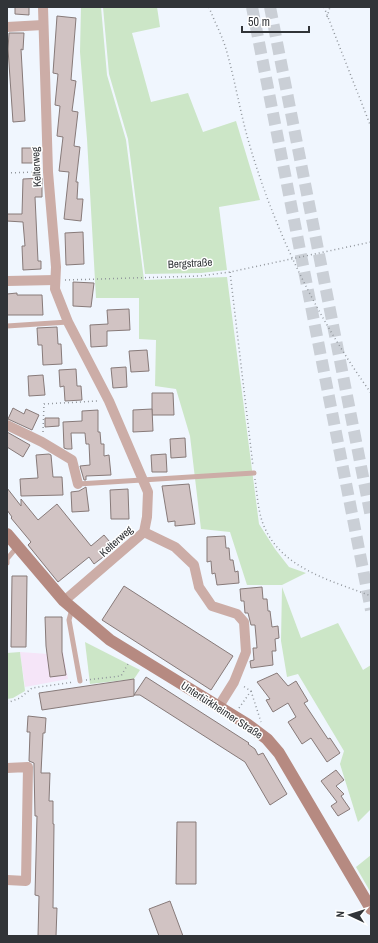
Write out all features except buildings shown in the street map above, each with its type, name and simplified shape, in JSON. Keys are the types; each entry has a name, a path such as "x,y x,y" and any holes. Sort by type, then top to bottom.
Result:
{"main road":[{"name":"Untertürkheimer Straße","path":"7,534 68,605 110,640 234,715 267,739 279,753 371,909"}],"street":[{"name":"Kelterweg","path":"43,7 48,172 56,266 55,280 58,301 109,401 148,492 147,517 144,532 112,565 68,605"},
{"path":"7,27 43,25"},
{"path":"7,281 55,280"},
{"path":"7,425 42,442 72,460 78,484"},
{"path":"144,532 175,547 194,565 199,587 212,606 237,614 244,622 246,652 234,682 219,706"},
{"path":"7,768 28,767 26,881 7,880"}],"lane":[{"path":"7,326 68,322"},
{"path":"78,484 254,473"},
{"path":"7,563 7,559 18,547"},
{"path":"68,605 69,620 80,681"}],"path":[{"path":"209,7 226,48 249,144 272,211 292,259 355,370 371,393"},
{"path":"324,7 371,127"},
{"path":"327,17 330,7"},
{"path":"7,173 48,172"},
{"name":"Bergstraße","path":"55,280 200,276 230,272 371,242"},
{"path":"230,272 254,473 262,521 270,537 280,551 292,562 304,569 371,596"},
{"path":"42,442 44,404 109,401"},
{"path":"7,703 20,698 32,688 121,676 128,664"},
{"path":"234,682 251,691 267,739"},
{"path":"234,715 251,691"}],"shaded area":[{"path":"20,652 48,654 63,652 68,679 25,687"}],"green space":[{"path":"81,7 101,7 107,75 126,140 144,280 227,277 259,524 289,567 306,573 282,585 247,585 230,532 201,529 190,436 176,389 155,386 156,340 139,339 139,298 96,298 87,139 80,52"},
{"path":"103,7 157,7 160,27 132,33 151,102 188,93 203,132 236,121 260,200 219,207 227,270 201,273 145,274 128,139 109,74"},
{"path":"282,587 301,638 338,623 363,670 371,665 371,809 358,822 340,764 344,751 298,674 287,677 281,641"},
{"path":"85,642 140,670 134,679 90,684"},
{"path":"20,652 25,691 13,698 7,699 7,653"},
{"path":"371,855 371,893 356,867"}],"tunnel":[{"path":"252,7 371,610"},
{"path":"270,7 371,517"}]}
